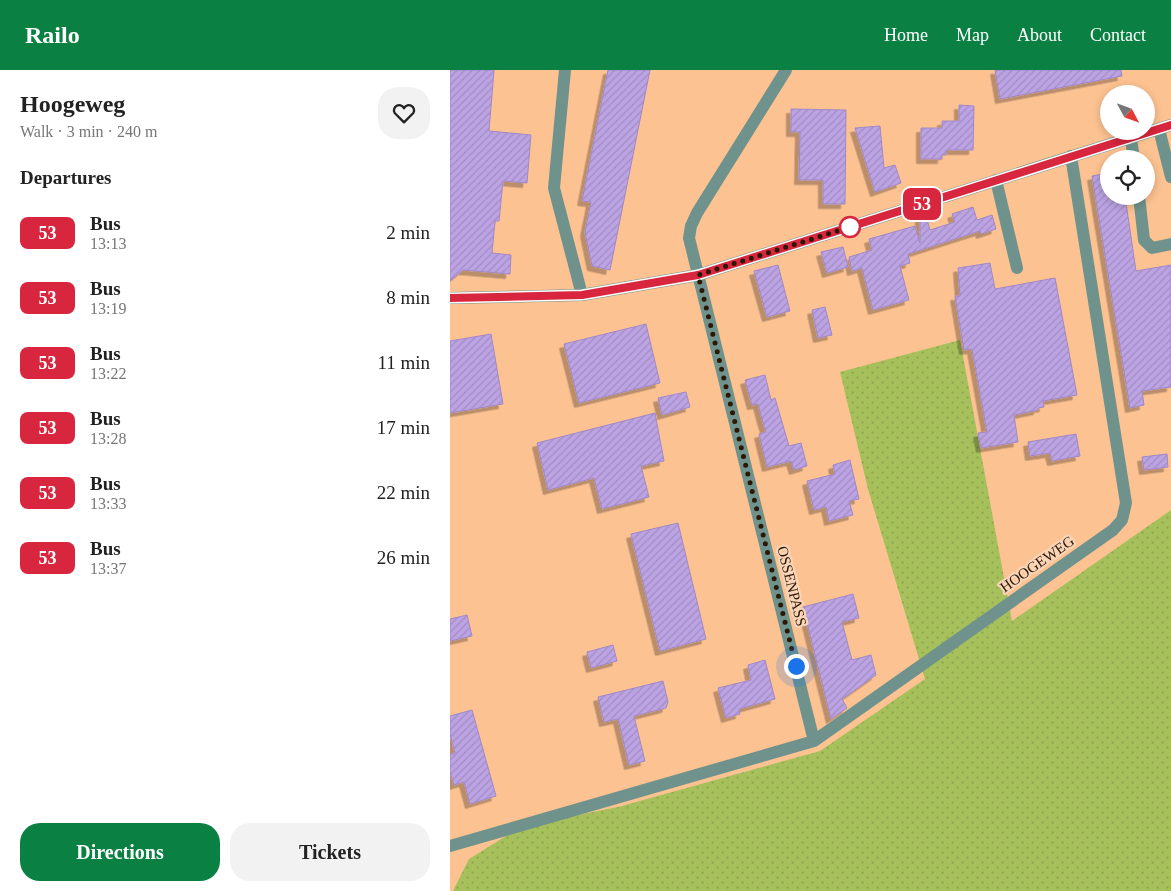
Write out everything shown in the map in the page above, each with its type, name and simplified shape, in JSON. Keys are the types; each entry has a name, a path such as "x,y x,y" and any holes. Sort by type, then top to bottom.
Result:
{"street":[{"path":"565,70 554,188 582,295"},
{"name":"OSSENPASS","path":"786,70 691,226 689,238 814,741"},
{"path":"1165,127 1171,177"},
{"path":"450,298 582,295 698,275 1071,156 1127,140"},
{"name":"HOOGEWEG","path":"814,741 1113,530 1122,520 1126,503 1071,156"},
{"path":"996,180 1017,268"},
{"path":"1140,205 1144,240 1152,248 1171,244"},
{"path":"450,846 814,741"}],"green space":[{"path":"960,340 1012,621 1171,510 1171,891 453,891 469,859 522,826 618,807 820,751 925,679 868,489 840,372"}],"building":[{"path":"450,70 494,70 489,131 531,135 527,183 503,181 499,221 495,221 492,253 511,255 510,274 463,270 450,281"},
{"path":"608,70 650,70 610,270 592,266 585,232 591,202 582,201"},
{"path":"995,70 1121,70 1122,76 1000,99"},
{"path":"959,105 974,106 973,150 946,150 946,155 942,155 942,159 921,159 921,128 942,128 942,121 959,121"},
{"path":"791,109 846,110 845,204 823,204 823,180 799,180 800,132 791,132"},
{"path":"880,126 884,168 895,165 901,183 875,192 855,128"},
{"path":"1100,175 1100,205 1126,205 1136,271 1171,265 1171,387 1142,391 1144,405 1130,408 1092,176"},
{"path":"973,207 977,220 992,215 996,229 981,234 980,231 908,254 910,263 900,266 909,300 873,310 862,268 852,271 849,257 872,250 869,239 915,226 920,243 920,213 925,212 930,230 955,222 952,214"},
{"path":"843,247 848,267 827,273 821,252"},
{"path":"990,263 995,289 1055,278 1077,395 1043,401 1044,407 1038,408 1038,410 1014,415 1018,442 981,448 978,433 987,432 972,349 964,350 955,296 960,296 958,268"},
{"path":"778,265 790,311 767,317 754,271"},
{"path":"825,307 832,335 818,338 812,310"},
{"path":"646,324 660,383 579,403 564,344"},
{"path":"491,334 503,404 450,413 450,341"},
{"path":"765,375 771,400 775,398 789,446 801,443 807,466 794,470 791,461 767,467 759,434 766,432 758,404 752,405 745,380"},
{"path":"686,392 690,407 662,415 658,398"},
{"path":"655,413 664,461 641,466 649,497 602,509 594,478 548,490 537,443"},
{"path":"1076,434 1080,456 1052,461 1050,453 1030,456 1028,442"},
{"path":"1167,454 1168,467 1144,470 1142,457"},
{"path":"850,460 859,499 849,501 853,515 829,521 826,507 814,510 807,481 835,474 833,465"},
{"path":"678,523 706,639 660,651 631,534"},
{"path":"853,594 859,618 842,622 852,660 871,655 876,675 842,699 847,708 831,719 803,607"},
{"path":"467,615 472,636 450,641 450,619"},
{"path":"613,645 617,661 591,668 587,652"},
{"path":"765,660 775,699 739,709 740,714 726,718 718,688 751,680 748,665"},
{"path":"663,681 668,702 666,708 634,716 645,761 629,765 618,719 604,722 598,697"},
{"path":"472,710 496,796 470,804 464,782 454,785 450,772 450,754 455,753 450,734 450,716"}],"bus line":[{"name":"53","path":"450,298 582,295 698,275 1171,125"}],"route":[{"path":"796,666 698,275 850,227"}]}
